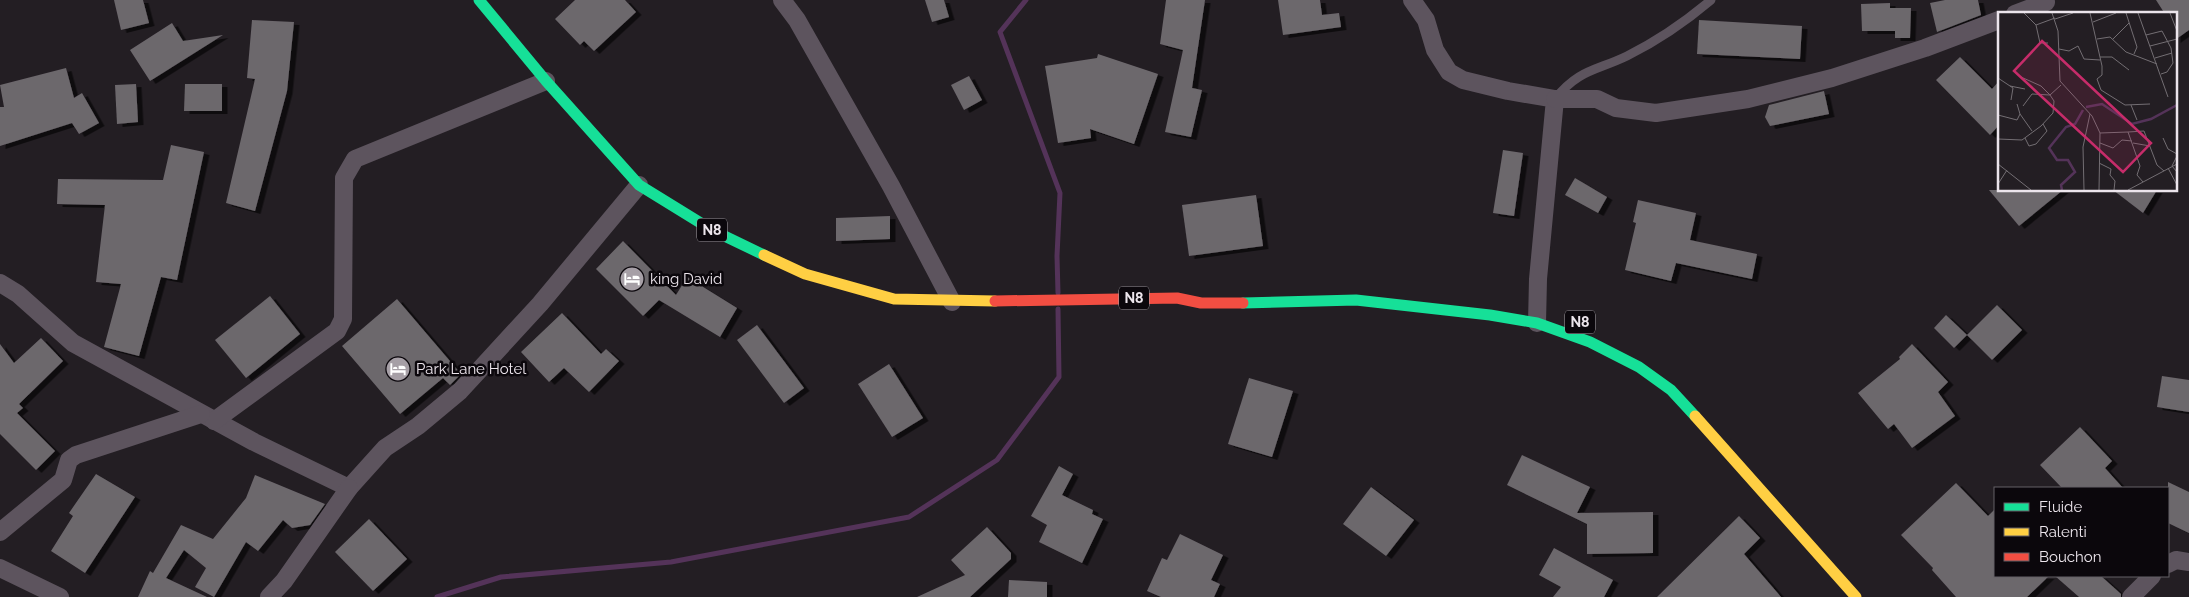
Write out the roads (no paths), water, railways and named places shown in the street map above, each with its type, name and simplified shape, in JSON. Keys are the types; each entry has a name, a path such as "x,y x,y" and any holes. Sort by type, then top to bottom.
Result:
{"highway":[{"name":"N8","path":"479,0 546,81 639,185 712,230 806,274 894,299 952,302 1090,298 1177,298 1201,303 1356,300 1490,315 1533,311 1553,312"},
{"name":"N8","path":"1177,298 1199,289"},
{"name":"N8","path":"1533,311 1639,367 1671,390 1832,564 1856,597"}],"street":[{"path":"782,0 797,20 891,186 952,302"},
{"path":"1412,0 1426,20 1435,50 1449,72 1463,80 1508,92 1555,99 1597,98 1616,108 1656,113 1748,99 1832,78 1925,48 1998,20"},
{"path":"2020,12 2046,2"},
{"path":"0,532 63,480 69,460 76,455 208,418 337,332 343,319 344,178 355,159 546,81"},
{"path":"1533,311 1555,99"},
{"path":"270,597 284,581 349,488 385,448 418,426 460,391 540,304 639,185"},
{"path":"0,283 18,294 73,344 208,418 349,488"},
{"path":"2169,564 2176,560 2189,562"},
{"path":"0,568 60,597"},
{"path":"2131,597 2151,577"}],"lane":[{"path":"1555,99 1568,83 1587,71 1626,56 1686,22 1710,0"}],"waterway":[{"path":"1026,0 1000,32 1060,193 1057,256 1058,293"},
{"path":"437,597 501,577 671,562 909,517 997,460 1059,377 1058,309"}],"place":[{"name":"king David","path":"632,279"},
{"name":"Park Lane Hotel","path":"398,369"}]}
